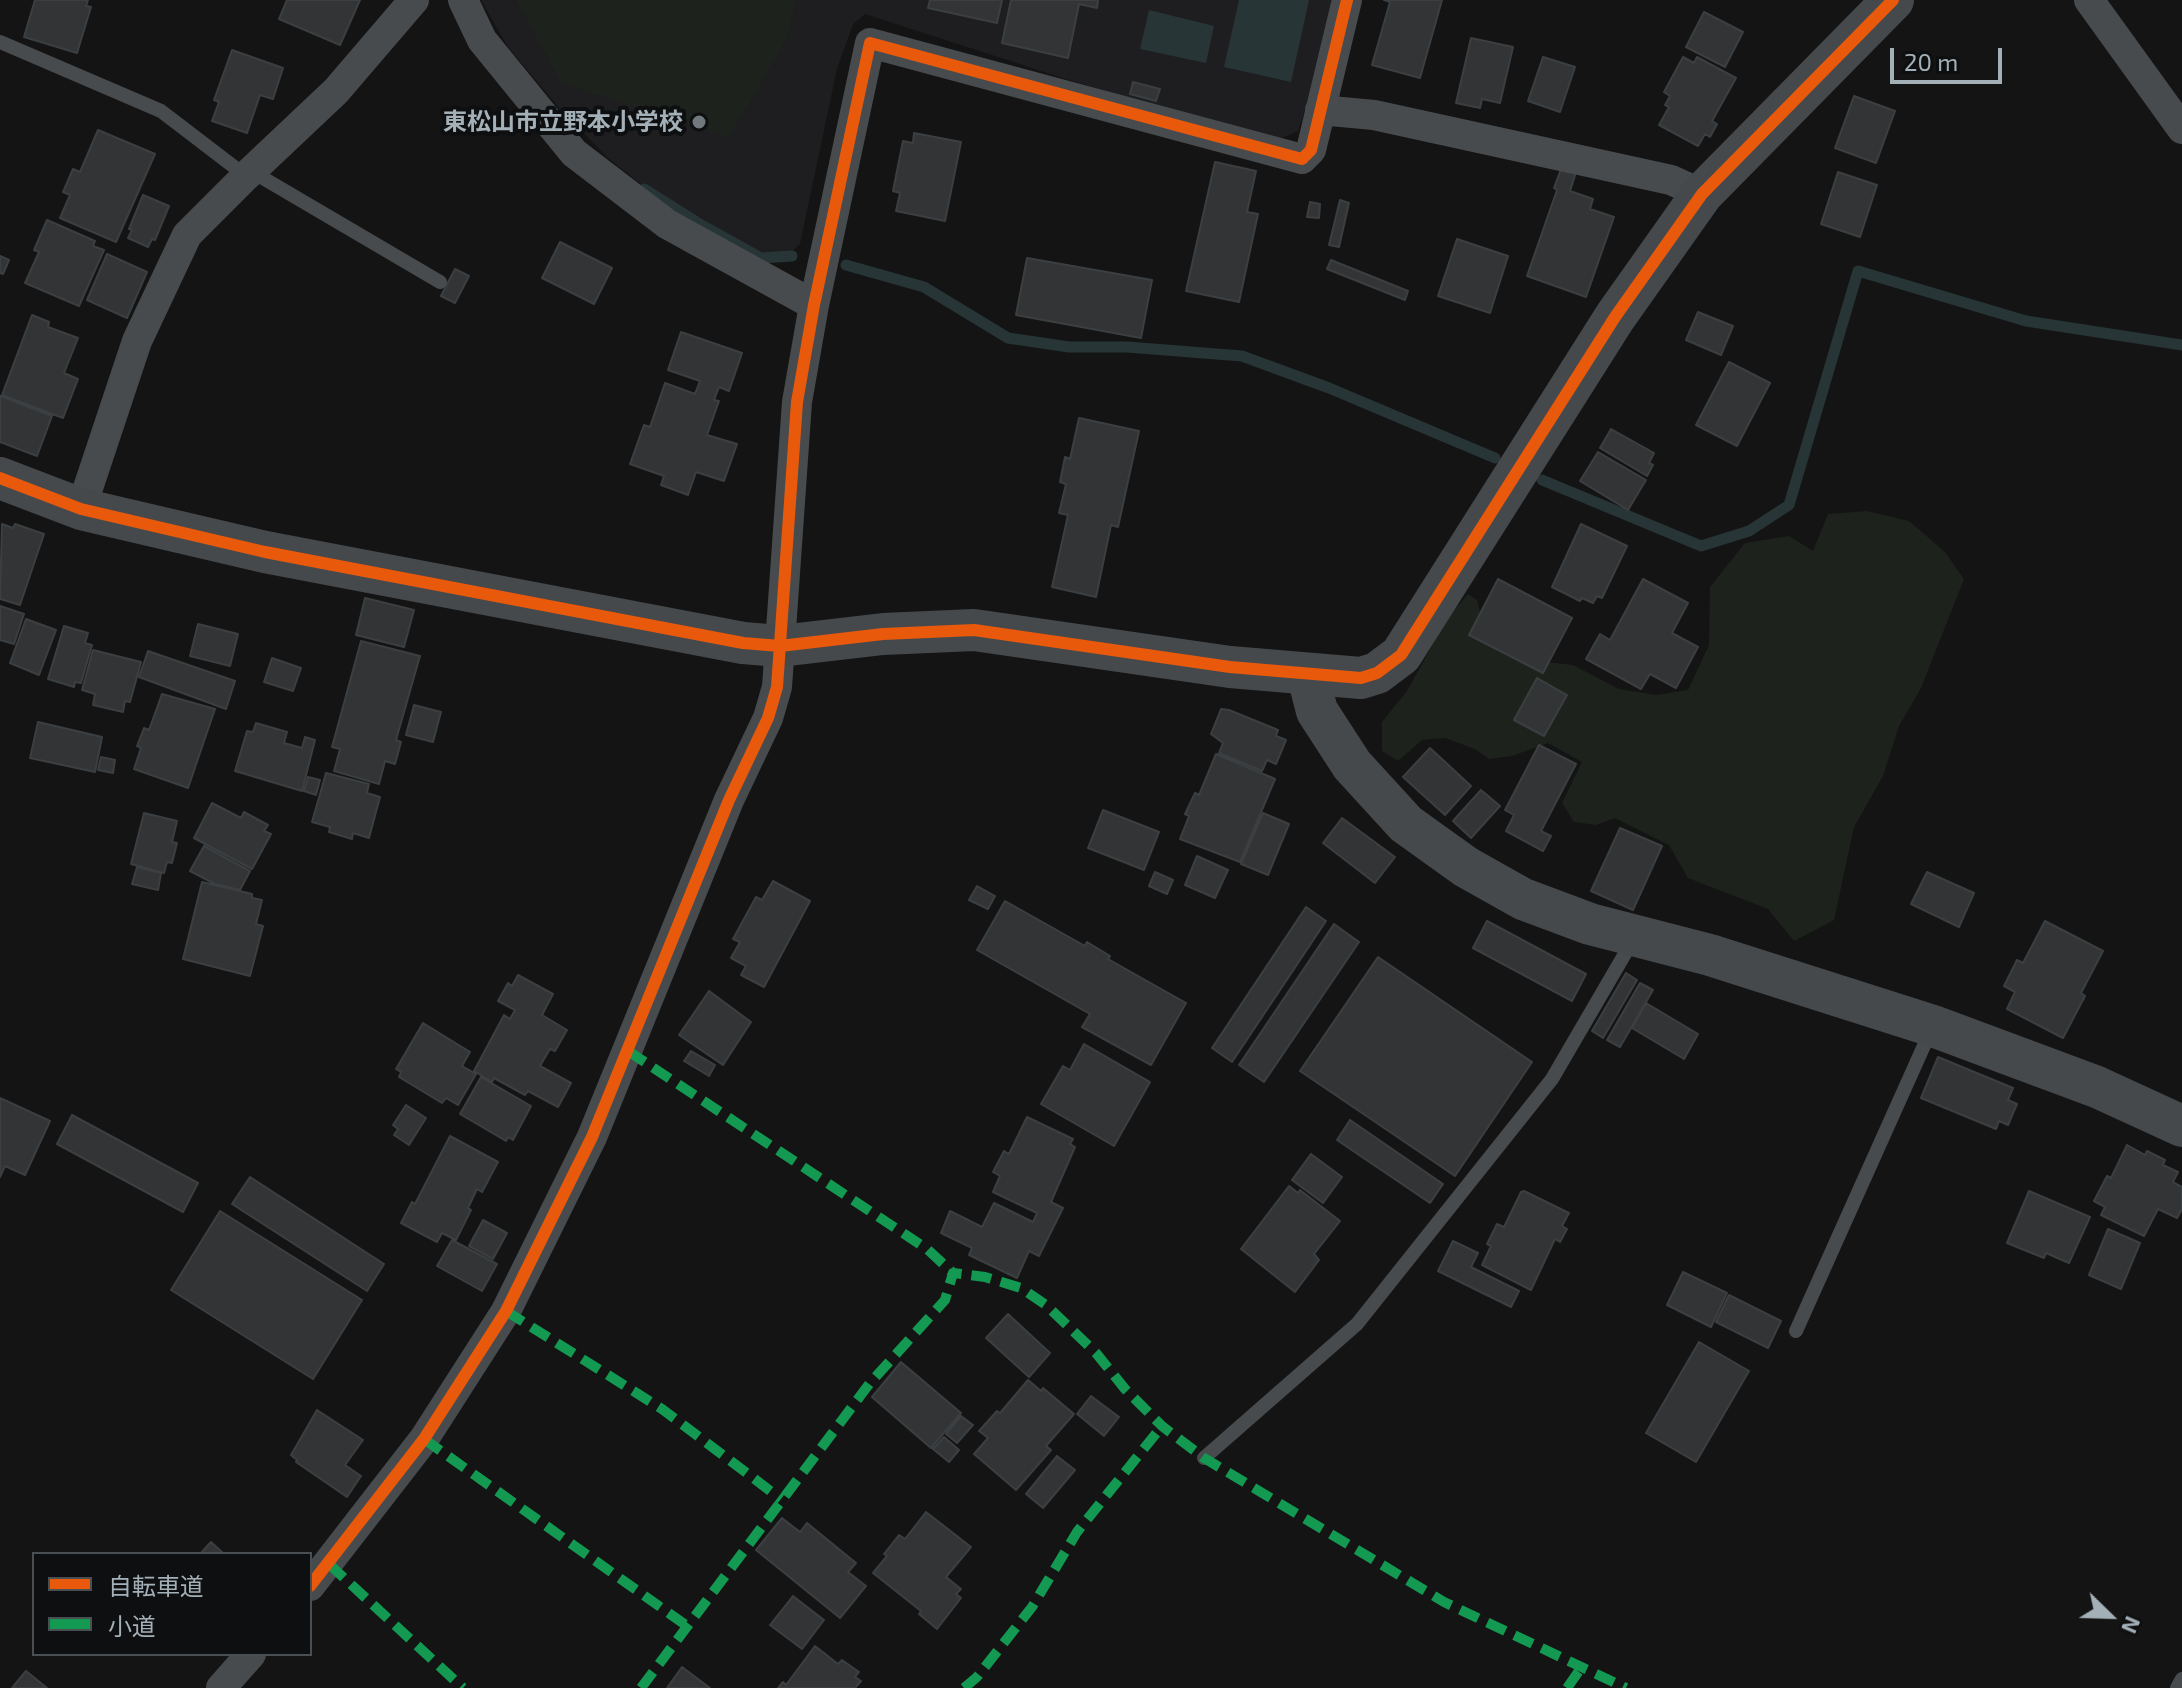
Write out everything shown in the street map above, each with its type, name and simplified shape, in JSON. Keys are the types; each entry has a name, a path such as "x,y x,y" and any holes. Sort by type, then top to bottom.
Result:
{"street":[{"path":"81,509 137,341 187,235 336,91 414,0"},
{"path":"463,0 482,40 574,153 667,224 814,305"},
{"path":"312,1583 424,1439 506,1311 592,1137 729,800 768,718 777,687 797,402 814,305 870,43 1302,159 1311,150 1347,0"},
{"path":"0,478 81,509 265,552 743,643 780,646 883,634 974,630 1230,667 1308,676 1361,678 1377,673 1401,655 1615,317 1702,194 1893,0"},
{"path":"2089,0 2182,129"},
{"path":"1320,110 1374,115 1671,180 1702,194"},
{"path":"1308,676 1317,711 1352,765 1406,824 1466,867 1523,899 1590,924 1710,955 1933,1026 2097,1087 2182,1126"},
{"path":"221,1688 249,1656"}],"lane":[{"path":"0,42 161,111 248,173 440,282"},
{"path":"1204,1458 1357,1324 1552,1079 1635,936"},
{"path":"1796,1331 1933,1026"},
{"path":"2177,1688 2182,1679"}],"shaded area":[{"name":"東松山市立野本小学校","path":"481,0 1332,0 1298,131 1273,142 865,14 853,24 837,69 800,244 790,253 764,255 641,184 608,158 561,110 508,47"},
{"path":"516,0 796,0 787,37 729,137 562,83"},
{"path":"1239,0 1309,0 1291,82 1224,67"},
{"path":"1149,10 1214,26 1206,63 1140,49"},
{"path":"1867,511 1909,521 1945,552 1964,579 1921,688 1899,726 1883,776 1854,827 1834,920 1794,941 1768,909 1688,878 1669,845 1615,818 1596,825 1574,822 1562,803 1582,762 1548,743 1512,756 1489,759 1475,749 1445,738 1422,740 1398,761 1382,751 1382,722 1407,691 1448,617 1468,594 1477,600 1486,636 1537,661 1573,665 1619,689 1656,695 1688,690 1709,645 1710,587 1745,543 1789,536 1813,551 1828,514"}],"building":[{"path":"35,0 88,0 86,6 91,7 77,53 24,37"},
{"path":"287,0 360,0 340,45 279,19"},
{"path":"930,0 1002,0 997,23 928,8"},
{"path":"1011,0 1098,0 1097,8 1079,4 1068,58 1002,43"},
{"path":"1384,0 1442,0 1420,78 1372,65 1390,2"},
{"path":"1704,12 1743,32 1725,67 1686,47"},
{"path":"1471,38 1513,47 1500,103 1482,99 1480,108 1456,103"},
{"path":"232,50 283,68 273,99 260,95 247,133 212,121 219,102 214,100"},
{"path":"1543,57 1575,67 1560,112 1528,101"},
{"path":"1683,57 1694,63 1697,57 1736,78 1712,121 1717,124 1710,137 1705,134 1698,146 1659,125 1669,107 1665,105 1670,96 1664,92"},
{"path":"1133,82 1160,89 1156,101 1130,94"},
{"path":"1854,96 1895,111 1876,163 1835,148"},
{"path":"98,130 155,154 116,242 60,218 70,195 63,192 73,169 80,172"},
{"path":"914,133 961,142 945,221 896,211 900,193 893,191 903,141 913,143"},
{"path":"1215,162 1256,171 1247,212 1258,214 1239,302 1186,291"},
{"path":"1561,169 1576,172 1570,191 1593,199 1590,209 1614,217 1586,297 1527,276 1557,190 1554,188"},
{"path":"1838,172 1877,185 1860,237 1821,224"},
{"path":"143,195 169,206 155,240 152,239 148,247 128,238"},
{"path":"1340,200 1349,203 1339,247 1329,245"},
{"path":"1310,202 1320,204 1319,218 1307,217"},
{"path":"47,220 95,241 93,246 104,250 79,306 25,283 39,252 34,250"},
{"path":"1457,239 1508,256 1490,313 1438,296"},
{"path":"560,242 612,268 594,304 542,278"},
{"path":"107,254 147,272 127,318 87,300"},
{"path":"0,256 9,260 3,274 0,273"},
{"path":"1027,258 1152,280 1141,338 1016,315"},
{"path":"1331,260 1408,291 1405,300 1327,269"},
{"path":"455,269 469,276 455,303 441,296"},
{"path":"1698,312 1733,326 1721,355 1686,340"},
{"path":"32,315 49,322 48,327 78,338 64,373 78,379 63,418 2,395"},
{"path":"681,332 742,353 729,391 719,387 714,400 719,401 707,435 737,444 724,481 696,472 688,495 661,485 664,476 630,464 644,425 650,427 665,383 695,394 700,381 668,370"},
{"path":"1729,362 1770,383 1737,446 1696,425"},
{"path":"0,396 52,416 37,456 0,442"},
{"path":"1079,418 1139,431 1118,527 1111,525 1096,597 1052,587 1068,515 1059,513 1066,484 1060,482 1065,457 1070,459"},
{"path":"1611,429 1654,453 1649,463 1653,465 1647,476 1600,448"},
{"path":"1598,452 1646,480 1628,510 1580,481"},
{"path":"2,524 13,528 15,524 44,534 20,605 0,599"},
{"path":"1581,524 1627,546 1602,598 1597,596 1593,603 1582,598 1580,601 1552,587"},
{"path":"1498,579 1572,618 1543,673 1469,635"},
{"path":"1643,579 1688,603 1672,633 1698,647 1676,688 1650,674 1641,689 1586,659 1600,634 1610,640"},
{"path":"365,598 414,610 404,647 356,635"},
{"path":"0,606 24,614 14,644 0,640"},
{"path":"26,619 56,630 39,675 10,663"},
{"path":"198,624 238,634 230,666 190,656"},
{"path":"64,626 88,633 85,643 92,645 81,683 75,682 74,687 48,679"},
{"path":"361,641 420,656 396,740 401,742 395,764 385,761 379,784 334,771 340,749 332,747"},
{"path":"93,650 141,662 130,702 125,701 123,712 93,705 95,694 82,690"},
{"path":"148,651 235,681 226,709 139,677"},
{"path":"272,658 301,668 293,691 264,682"},
{"path":"1537,678 1567,695 1544,736 1514,720"},
{"path":"162,694 215,709 188,788 134,769 141,748 137,746 144,728 149,730"},
{"path":"414,705 441,712 433,742 406,735"},
{"path":"1221,709 1278,730 1276,736 1286,740 1276,764 1267,760 1262,771 1219,753 1223,743 1211,734"},
{"path":"38,722 102,737 95,772 30,758"},
{"path":"256,723 287,732 284,743 302,748 305,737 315,740 302,791 235,771 247,731 253,732"},
{"path":"1539,745 1576,764 1541,831 1551,836 1543,851 1506,831 1514,815 1505,810"},
{"path":"1430,748 1471,786 1445,815 1403,777"},
{"path":"1216,754 1275,779 1240,862 1180,839 1189,816 1185,814 1195,793 1199,795"},
{"path":"101,757 115,760 113,773 98,770"},
{"path":"326,773 369,784 367,793 380,797 369,838 353,833 352,839 329,832 330,827 312,822"},
{"path":"308,777 320,780 316,795 304,791"},
{"path":"1481,790 1500,806 1471,838 1453,821"},
{"path":"212,803 241,818 244,812 268,825 264,831 271,834 252,869 194,838"},
{"path":"1103,810 1159,832 1144,870 1088,848"},
{"path":"144,813 177,821 172,842 177,843 172,863 167,862 164,873 131,864"},
{"path":"1263,813 1289,824 1268,875 1241,864"},
{"path":"1342,818 1395,857 1375,883 1323,843"},
{"path":"1620,828 1662,846 1633,910 1591,891"},
{"path":"204,846 250,871 240,890 215,884 190,871"},
{"path":"1197,856 1228,870 1215,898 1185,885"},
{"path":"137,867 161,873 158,890 132,884"},
{"path":"1155,872 1173,880 1167,894 1149,886"},
{"path":"1927,872 1974,893 1959,927 1911,904"},
{"path":"773,881 810,901 764,987 741,975 746,966 731,958 740,942 733,939 756,897 762,900"},
{"path":"202,882 252,894 252,898 262,900 256,924 263,926 250,976 183,959"},
{"path":"977,886 995,896 988,909 969,900"},
{"path":"1005,901 1085,946 1087,942 1110,956 1108,959 1186,1003 1151,1065 1082,1027 1090,1014 977,950"},
{"path":"1306,907 1326,921 1232,1062 1212,1048"},
{"path":"1487,921 1586,974 1572,1001 1473,948"},
{"path":"2045,921 2103,951 2081,993 2085,996 2063,1038 2007,1009 2015,992 2004,986 2017,960 2023,963"},
{"path":"1334,924 1359,942 1264,1082 1239,1065"},
{"path":"1378,957 1532,1062 1455,1176 1300,1071"},
{"path":"1626,973 1637,980 1603,1038 1592,1031"},
{"path":"518,975 553,994 542,1015 567,1030 555,1051 550,1049 540,1066 571,1083 558,1107 528,1091 525,1095 494,1078 492,1082 474,1071 504,1015 510,1019 515,1010 498,1001 508,983 512,986"},
{"path":"1640,983 1653,990 1620,1047 1607,1040"},
{"path":"709,991 751,1022 723,1065 679,1035"},
{"path":"1646,1003 1698,1034 1684,1059 1632,1028"},
{"path":"423,1023 470,1052 462,1066 476,1074 458,1105 446,1098 442,1103 399,1077 401,1072 396,1069"},
{"path":"1084,1044 1150,1082 1114,1146 1041,1104 1063,1066 1070,1070"},
{"path":"691,1051 715,1065 709,1076 684,1061"},
{"path":"1938,1057 2013,1088 2008,1100 2017,1104 2008,1125 1999,1121 1996,1129 1921,1098"},
{"path":"481,1077 531,1106 513,1140 508,1137 506,1141 460,1114"},
{"path":"0,1098 50,1121 25,1175 5,1166 0,1177"},
{"path":"406,1105 426,1118 409,1145 394,1135 398,1129 393,1125"},
{"path":"72,1115 198,1183 183,1212 57,1144"},
{"path":"1027,1117 1073,1139 1070,1144 1075,1147 1051,1202 1063,1208 1039,1256 1029,1251 1017,1278 969,1255 972,1248 941,1233 950,1211 982,1227 994,1203 1033,1222 1037,1213 993,1192 1000,1176 993,1172 1004,1151 1009,1154"},
{"path":"1350,1120 1443,1184 1430,1203 1337,1140"},
{"path":"450,1136 498,1162 482,1192 477,1189 468,1208 471,1210 456,1240 442,1233 437,1242 401,1223 412,1202 415,1204"},
{"path":"2127,1145 2145,1155 2147,1151 2165,1160 2163,1165 2178,1172 2173,1182 2182,1187 2182,1209 2177,1218 2158,1209 2144,1236 2101,1215 2105,1207 2094,1201 2107,1176 2111,1178"},
{"path":"1311,1154 1342,1177 1323,1203 1292,1180"},
{"path":"250,1177 384,1264 367,1291 232,1204"},
{"path":"1289,1186 1298,1193 1300,1190 1340,1221 1314,1254 1319,1260 1295,1292 1241,1249"},
{"path":"1524,1191 1569,1213 1562,1226 1567,1229 1560,1242 1555,1239 1531,1290 1482,1265 1491,1246 1487,1244 1497,1224 1504,1227"},
{"path":"2029,1191 2090,1217 2069,1263 2046,1253 2044,1258 2007,1243"},
{"path":"220,1211 362,1300 313,1379 171,1290"},
{"path":"483,1220 507,1233 493,1259 469,1246"},
{"path":"2108,1229 2140,1243 2121,1289 2089,1275"},
{"path":"452,1240 497,1264 482,1291 437,1266"},
{"path":"1453,1241 1478,1253 1471,1267 1519,1291 1511,1307 1438,1271"},
{"path":"1683,1272 1727,1293 1711,1327 1667,1305"},
{"path":"1729,1295 1781,1321 1768,1348 1716,1322"},
{"path":"1008,1314 1050,1353 1029,1377 986,1338"},
{"path":"1699,1342 1749,1371 1696,1462 1646,1433"},
{"path":"901,1362 961,1413 931,1448 872,1397"},
{"path":"1028,1380 1041,1391 1043,1388 1074,1414 1046,1446 1051,1450 1016,1490 974,1454 988,1438 979,1431 997,1411 1000,1413"},
{"path":"1091,1396 1119,1417 1104,1436 1077,1414"},
{"path":"317,1410 363,1440 345,1465 361,1476 347,1497 296,1462 291,1455"},
{"path":"961,1416 973,1425 957,1443 946,1434"},
{"path":"944,1437 959,1450 949,1462 933,1449"},
{"path":"1057,1456 1075,1470 1043,1508 1026,1494"},
{"path":"926,1512 971,1547 946,1577 961,1589 956,1594 961,1598 937,1629 919,1614 921,1611 873,1573 899,1535 905,1539"},
{"path":"782,1518 800,1532 807,1523 856,1563 848,1572 866,1586 840,1618 756,1550"},
{"path":"211,1542 222,1552 202,1552"},
{"path":"793,1596 824,1620 802,1649 770,1625"},
{"path":"815,1646 838,1664 842,1660 859,1672 855,1677 861,1681 855,1688 778,1688 783,1682 786,1685"},
{"path":"682,1667 710,1688 667,1688"},
{"path":"26,1671 47,1688 12,1688"}],"waterway":[{"path":"644,189 761,258 792,256"},
{"path":"846,265 924,287 1008,338 1069,347 1127,347 1242,356 1329,388 1495,458"},
{"path":"1542,480 1701,546 1749,531 1789,505 1858,271 2026,321 2182,345"}],"marked path":[{"path":"628,1051 927,1249 953,1273"},
{"path":"641,1688 870,1383 945,1300 953,1273 985,1277 1021,1288 1046,1305 1096,1353 1125,1389 1162,1426 1204,1458 1444,1602 1626,1688"},
{"path":"506,1311 662,1409 781,1499"},
{"path":"964,1688 977,1677 1032,1607 1077,1532 1162,1426"},
{"path":"424,1439 687,1626"},
{"path":"329,1564 463,1688"},
{"path":"1567,1688 1581,1668"}],"cycle path":[{"path":"312,1583 424,1439 506,1311 592,1137 729,800 768,718 777,687 797,402 814,305 870,43 1302,159 1311,150 1347,0"},
{"path":"0,478 81,509 265,552 743,643 780,646 883,634 974,630 1230,667 1361,678 1377,673 1401,655 1615,317 1702,194 1893,0"}],"place":[{"name":"東松山市立野本小学校","path":"699,122"}]}
